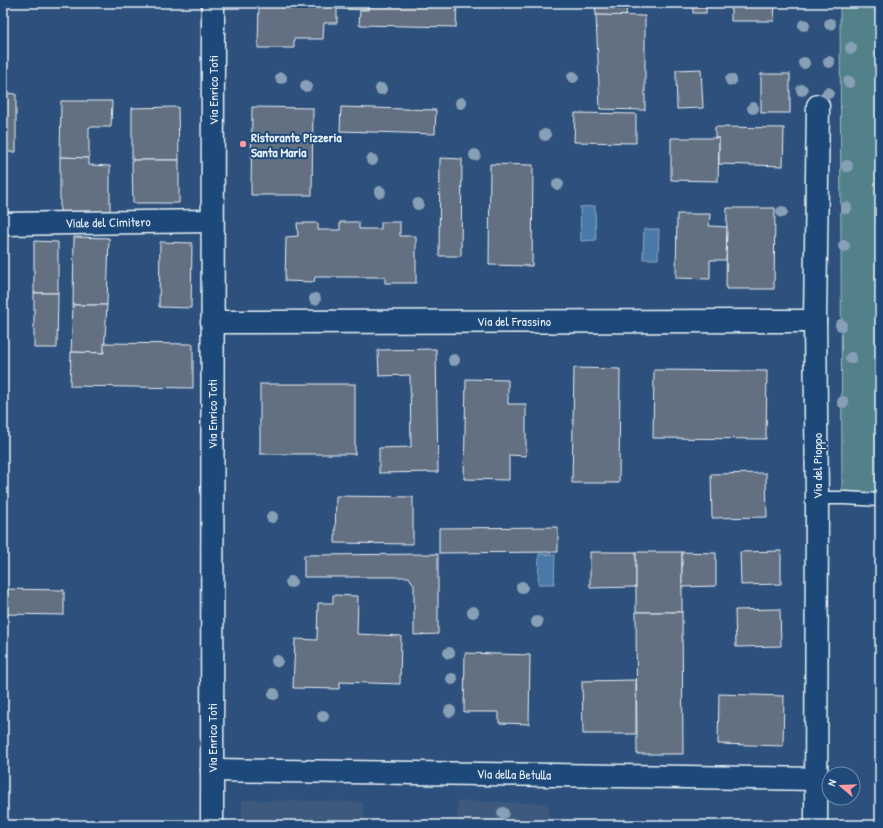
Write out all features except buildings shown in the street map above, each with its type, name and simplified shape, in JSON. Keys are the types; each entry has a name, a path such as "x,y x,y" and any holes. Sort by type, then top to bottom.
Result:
{"street":[{"name":"Via Enrico Toti","path":"212,825 213,3"},
{"name":"Via del Pioppo","path":"816,825 817,498 815,321 818,106"},
{"name":"Viale del Cimitero","path":"3,224 212,221"},
{"name":"Via del Frassino","path":"212,322 815,321"},
{"name":"Via della Betulla","path":"212,770 816,778"}],"lane":[{"path":"817,498 880,500"}],"shaded area":[{"path":"595,206 596,240 581,241 580,207"},
{"path":"644,229 659,229 658,259 643,259"},
{"path":"539,554 555,555 554,584 538,584"},
{"path":"242,800 363,802 365,821 458,824 457,801 548,803 549,821 660,819 660,825 242,825"}],"green space":[{"path":"840,3 880,3 880,501 842,500"}],"place":[{"name":"Ristorante Pizzeria Santa Maria","path":"243,144"}]}
